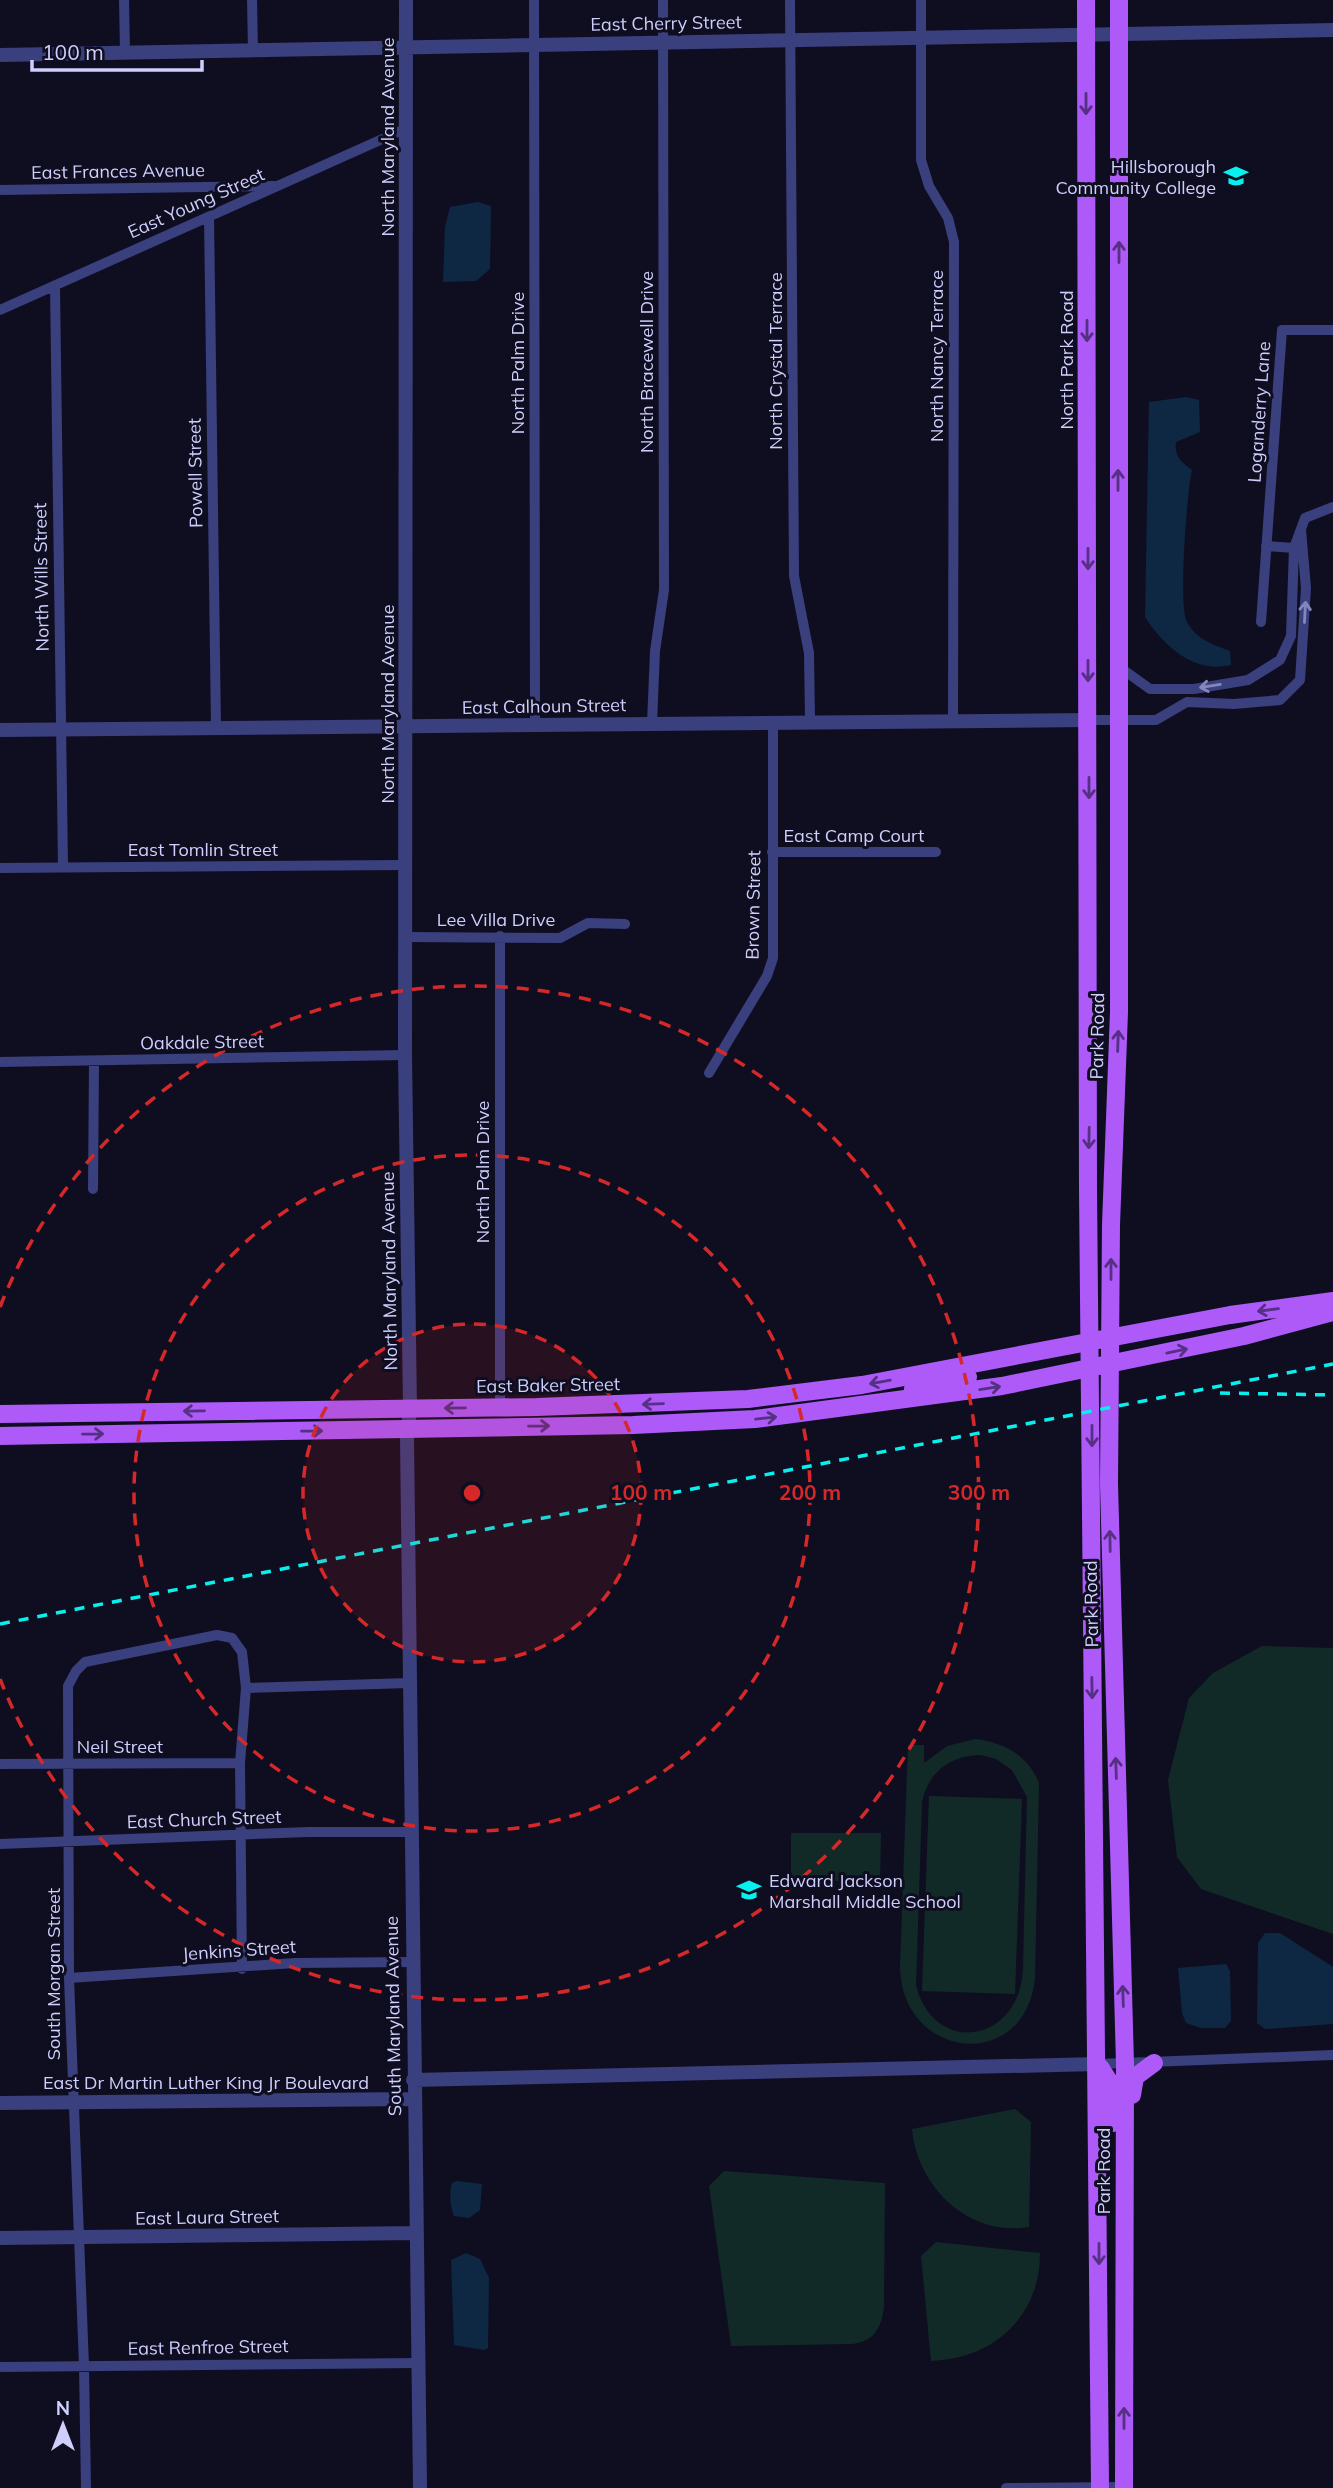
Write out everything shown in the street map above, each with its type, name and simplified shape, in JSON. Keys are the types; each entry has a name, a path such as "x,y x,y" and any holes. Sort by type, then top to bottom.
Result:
{"main road":[{"name":"North Park Road","path":"1086,0 1088,720"},
{"path":"1118,720 1119,0"},
{"name":"Park Road","path":"1088,720 1100,2487"},
{"name":"Park Road","path":"1118,720 1119,1012 1110,1337 1110,1524 1125,2064 1124,2487"},
{"path":"0,1436 702,1424 803,1415 898,1399 957,1393 1091,1354 1110,1337 1230,1315 1333,1301"},
{"path":"1091,1354 1110,1364 1244,1336 1333,1312"},
{"name":"East Baker Street","path":"0,1415 700,1402 799,1394 1091,1354"},
{"path":"1096,1884 1103,1901 1104,1914 1107,2033 1125,2064"},
{"path":"1124,2231 1130,2192 1135,2077 1154,2063"},
{"path":"1098,2064 1110,2081 1116,2186 1124,2231"}],"street":[{"path":"124,0 125,52"},
{"path":"252,0 253,50"},
{"name":"North Maryland Avenue","path":"406,0 405,1055 410,1408 407,1429"},
{"name":"North Palm Drive","path":"534,0 535,725"},
{"name":"North Bracewell Drive","path":"652,724 655,651 664,590 663,0"},
{"name":"North Crystal Terrace","path":"790,0 794,576 809,653 810,720"},
{"name":"North Nancy Terrace","path":"921,0 921,160 929,186 948,218 954,242 953,719"},
{"name":"East Cherry Street","path":"0,55 1333,30"},
{"name":"East Young Street","path":"0,310 407,128"},
{"name":"East Frances Avenue","path":"0,190 278,186"},
{"name":"Powell Street","path":"209,217 216,728"},
{"name":"North Wills Street","path":"55,286 63,867"},
{"name":"Loganderry Lane","path":"1261,622 1282,330 1333,330"},
{"path":"1118,666 1150,689 1187,689 1246,680 1280,660 1289,641 1294,548 1305,519 1333,507"},
{"path":"1088,720 1156,720 1187,702 1251,703 1280,700 1300,680 1307,589 1301,530"},
{"path":"1266,546 1294,548"},
{"path":"1289,641 1304,642"},
{"path":"1246,680 1251,703"},
{"path":"1187,689 1187,702"},
{"name":"East Calhoun Street","path":"0,730 810,720 1088,720"},
{"name":"Brown Street","path":"709,1073 767,976 773,958 773,721"},
{"name":"East Camp Court","path":"772,852 936,852"},
{"name":"East Tomlin Street","path":"0,868 406,865"},
{"name":"Lee Villa Drive","path":"407,937 559,938 588,923 625,924"},
{"name":"North Palm Drive","path":"500,936 500,1407"},
{"name":"Oakdale Street","path":"0,1062 405,1055"},
{"path":"93,1189 94,1062"},
{"path":"243,1410 243,1432"},
{"path":"51,1414 51,1435"},
{"name":"South Maryland Avenue","path":"407,1429 411,1962 420,2488"},
{"name":"South Morgan Street","path":"86,2488 80,2237 72,2102 69,1978 68,1686 76,1671 85,1662 217,1635 232,1638 242,1652 246,1688"},
{"path":"242,1969 240,1763 246,1688 408,1683"},
{"name":"Neil Street","path":"0,1764 240,1763"},
{"name":"East Church Street","path":"0,1844 410,1832"},
{"name":"Jenkins Street","path":"69,1978 242,1969 295,1963 411,1962"},
{"path":"413,2080 1125,2064 1333,2055"},
{"name":"East Dr Martin Luther King Jr Boulevard","path":"0,2103 413,2099"},
{"name":"East Laura Street","path":"0,2238 415,2233"},
{"name":"East Renfroe Street","path":"0,2367 417,2363"},
{"path":"1006,2488 1124,2487"}],"green space":[{"path":"1262,1646 1333,1648 1333,1934 1201,1889 1177,1857 1168,1780 1189,1698 1213,1673"},
{"path":"975,1739 1005,1747 1028,1765 1039,1783 1035,1978 1027,2009 1010,2030 989,2041 965,2043 941,2037 921,2022 906,1998 900,1967 908,1745 924,1745 924,1763 947,1746","holes":["981,1755 996,1759 1012,1770 1027,1797 1023,1969 1018,1994 1008,2013 993,2025 976,2032 958,2032 941,2024 926,2009 916,1986 922,1802 935,1774 951,1762"]},
{"path":"929,1796 1022,1799 1015,1994 922,1991"},
{"path":"791,1833 881,1833 880,1881 791,1881"},
{"path":"1015,2109 1031,2122 1029,2227 1007,2228 986,2224 966,2215 935,2188 916,2150 912,2129"},
{"path":"724,2171 885,2183 884,2306 875,2333 865,2341 850,2344 731,2346 709,2186"},
{"path":"936,2242 1040,2253 1038,2276 1032,2297 1022,2315 1008,2331 974,2352 931,2361 921,2256"}],"water":[{"path":"478,202 491,206 490,269 476,281 443,282 445,227 450,207"},
{"path":"1186,397 1199,400 1200,432 1176,442 1179,458 1192,470 1184,548 1184,612 1195,633 1230,651 1231,665 1217,667 1181,655 1161,638 1145,617 1149,402"},
{"path":"1265,1933 1280,1933 1333,1967 1333,2024 1265,2029 1257,2023 1258,1943"},
{"path":"1226,1964 1230,1971 1231,2021 1225,2028 1201,2028 1186,2023 1182,2013 1178,1968"},
{"path":"457,2181 482,2184 480,2210 469,2218 454,2216 450,2191 452,2183"},
{"path":"466,2253 480,2259 489,2278 488,2348 484,2350 454,2345 451,2260"}],"railway":[{"path":"0,1624 1333,1364"},
{"path":"1220,1393 1333,1395"}],"place":[{"name":"Hillsborough Community College","path":"1236,176"},
{"name":"Edward Jackson Marshall Middle School","path":"749,1890"}]}
